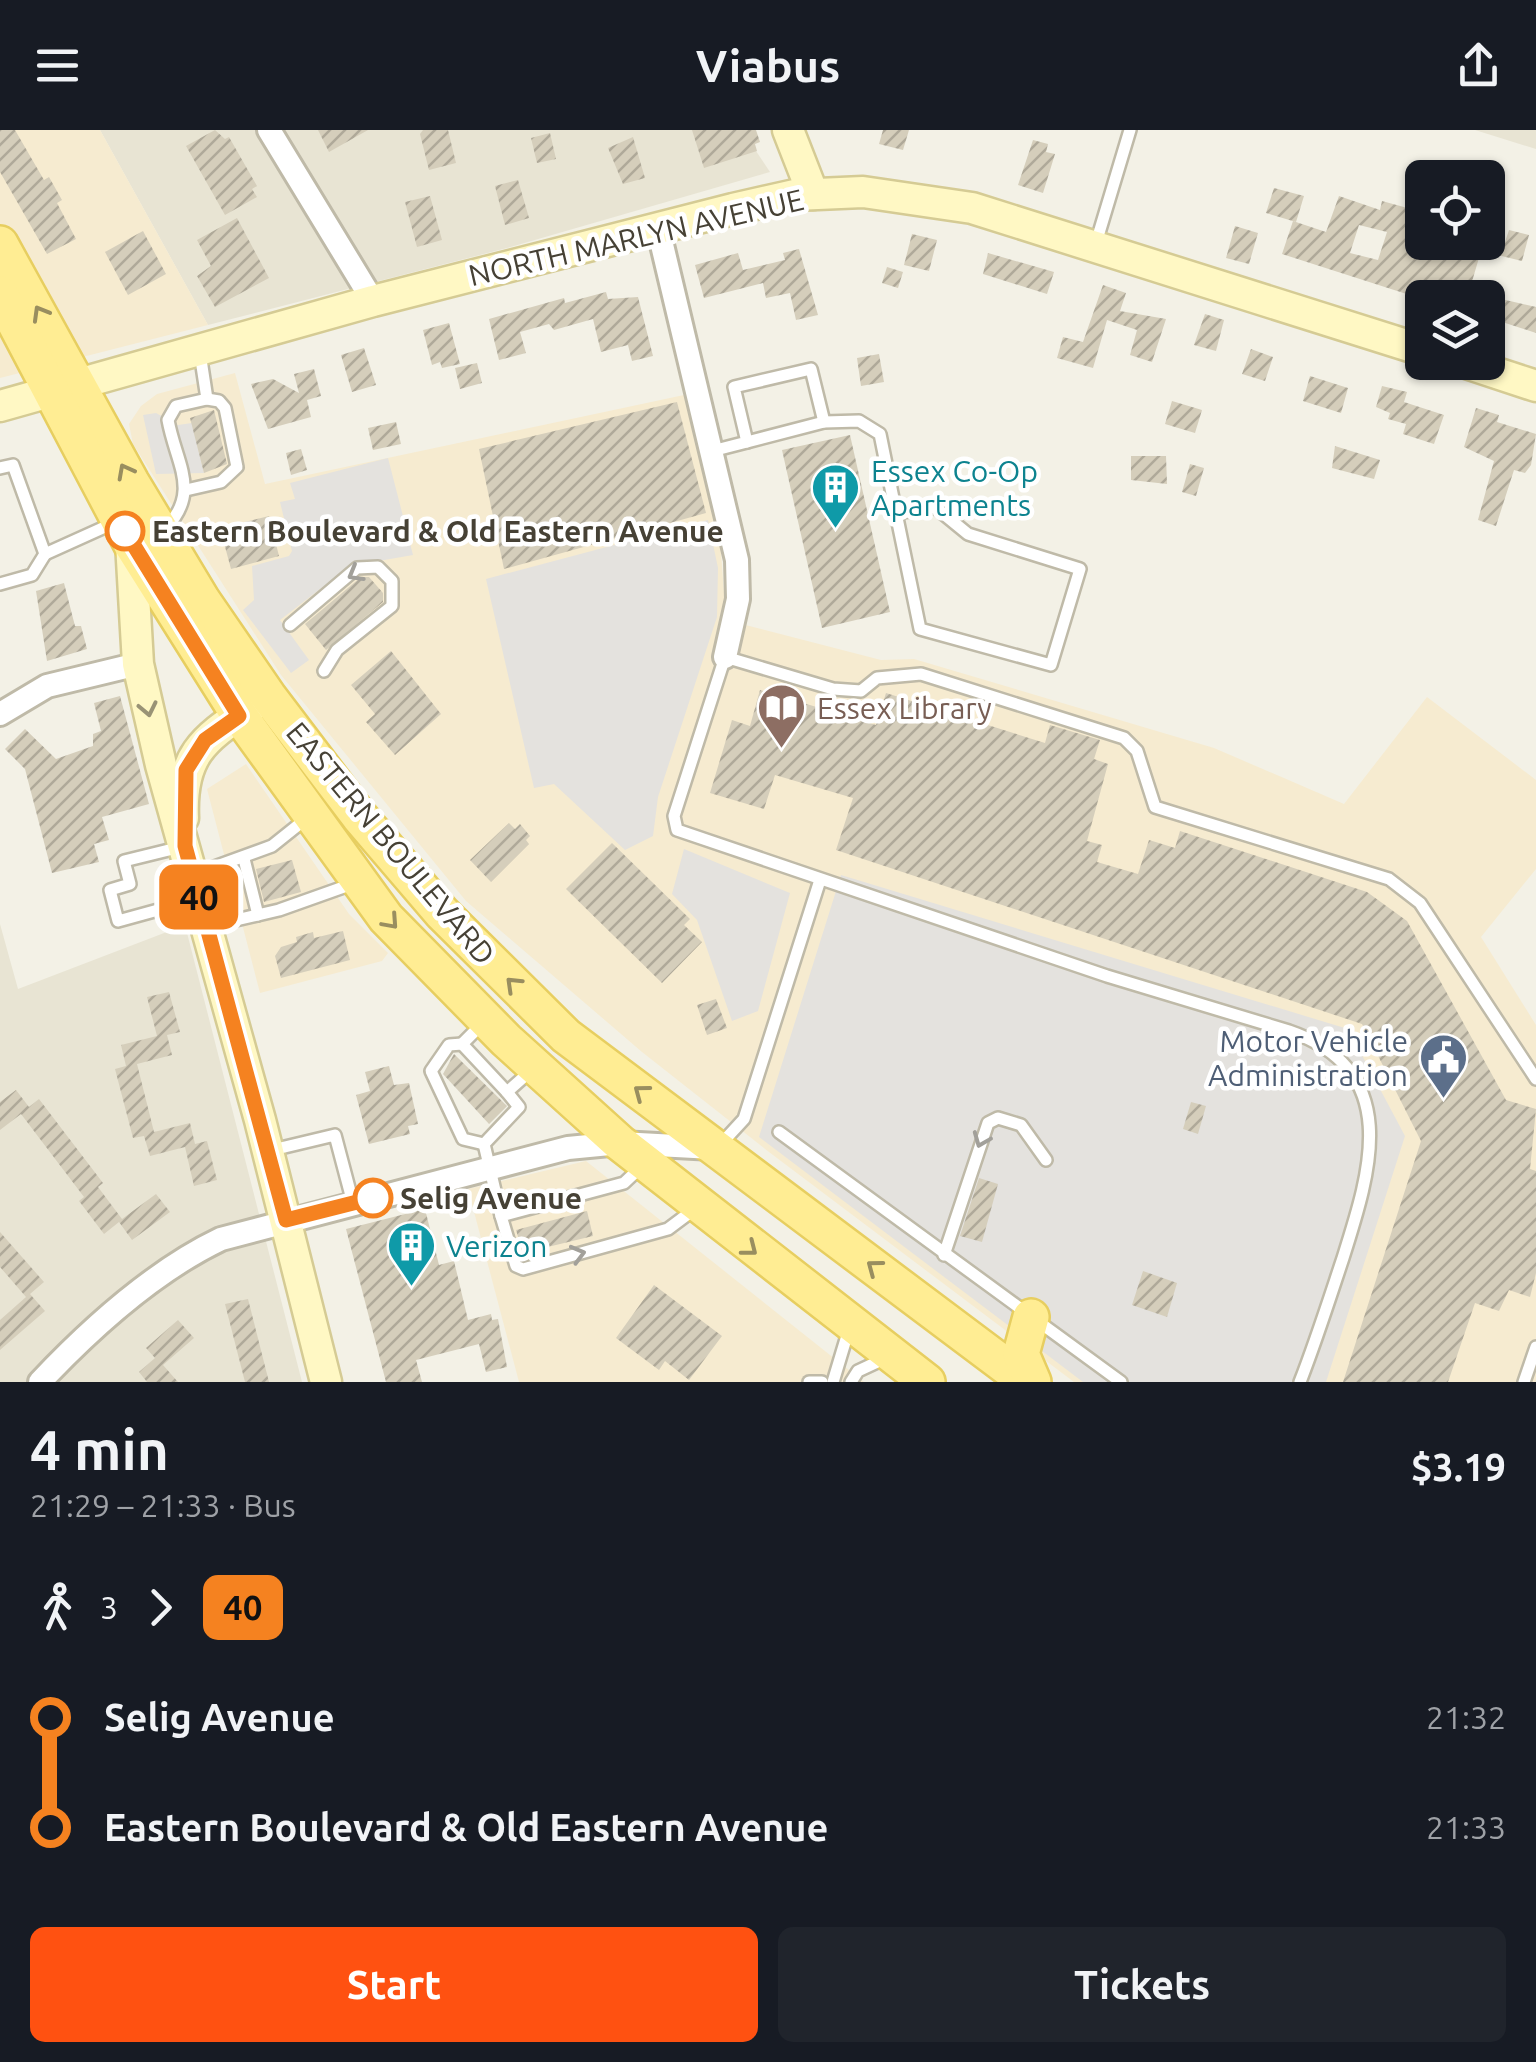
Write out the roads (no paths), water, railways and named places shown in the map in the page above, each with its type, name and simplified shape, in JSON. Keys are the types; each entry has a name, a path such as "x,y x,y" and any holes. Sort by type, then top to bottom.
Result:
{"main road":[{"name":"EASTERN BOULEVARD","path":"0,244 137,532 253,706 310,816 474,1032 535,1067 697,1207 926,1382"},
{"name":"EASTERN BOULEVARD","path":"0,294 66,387"},
{"path":"0,310 0,349"},
{"name":"EASTERN BOULEVARD","path":"253,706 370,828 442,913 566,1036 1030,1382"},
{"path":"1030,1382 1021,1354 1032,1317"}],"street":[{"path":"269,130 372,301"},
{"path":"788,130 813,194"},
{"name":"NORTH MARLYN AVENUE","path":"0,406 372,301 776,198 813,194 864,192 938,200 1405,345"},
{"path":"658,228 736,560 738,599 724,656"},
{"path":"1505,376 1536,386"},
{"path":"137,532 138,664 326,1382"},
{"path":"0,714 47,686 138,664"},
{"path":"196,886 186,770 205,740 253,706"},
{"path":"40,1382 105,1321 192,1252 221,1238 568,1148 632,1154 717,1148"}],"lane":[{"path":"1095,247 1130,130"},
{"path":"199,349 207,399"},
{"path":"747,442 734,387 811,369 824,422"},
{"path":"0,584 32,575 45,554 137,532 183,510 186,490 168,420 176,406 207,399 219,401 225,408 237,467 220,482 186,490"},
{"path":"712,451 824,422 858,421 880,434 896,513 920,629 1051,665 1080,569 968,534 935,507 896,513"},
{"path":"0,468 13,465 45,554"},
{"path":"290,625 357,568 378,567 392,581 392,606 337,650 324,671"},
{"path":"1300,1382 1371,1162 1366,1108 1339,1055 1318,1040 1144,988 677,830 674,816 724,656 832,689 861,691 877,678 921,674 1124,738 1136,752 1155,807 1389,879 1404,888 1420,902 1536,1079"},
{"path":"310,816 272,846 196,886 118,921 110,890 130,884 124,861 196,886 258,915 359,881"},
{"path":"244,859 258,915"},
{"path":"717,1148 744,1119 820,880"},
{"path":"474,1032 519,1108 484,1144 463,1138 430,1070 448,1045 474,1032"},
{"path":"507,1092 535,1067"},
{"path":"944,1254 988,1122 998,1118 1022,1125 1046,1160"},
{"path":"779,1132 1121,1382"},
{"path":"268,1151 334,1135 353,1203"},
{"path":"484,1144 516,1266 523,1269 668,1229 697,1207"},
{"path":"501,1216 624,1183 632,1154"},
{"path":"832,1382 850,1325"},
{"path":"1524,1382 1536,1346"},
{"path":"851,1382 858,1371 891,1355"},
{"path":"809,1382 822,1382"}],"place":[{"name":"Essex Co-Op Apartments","path":"836,530"},
{"name":"Eastern Boulevard & Old Eastern Avenue","path":"125,531"},
{"name":"Essex Library","path":"782,750"},
{"name":"Motor Vehicle Administration","path":"1443,1100"},
{"name":"Selig Avenue","path":"373,1198"},
{"name":"Verizon","path":"411,1288"}]}
